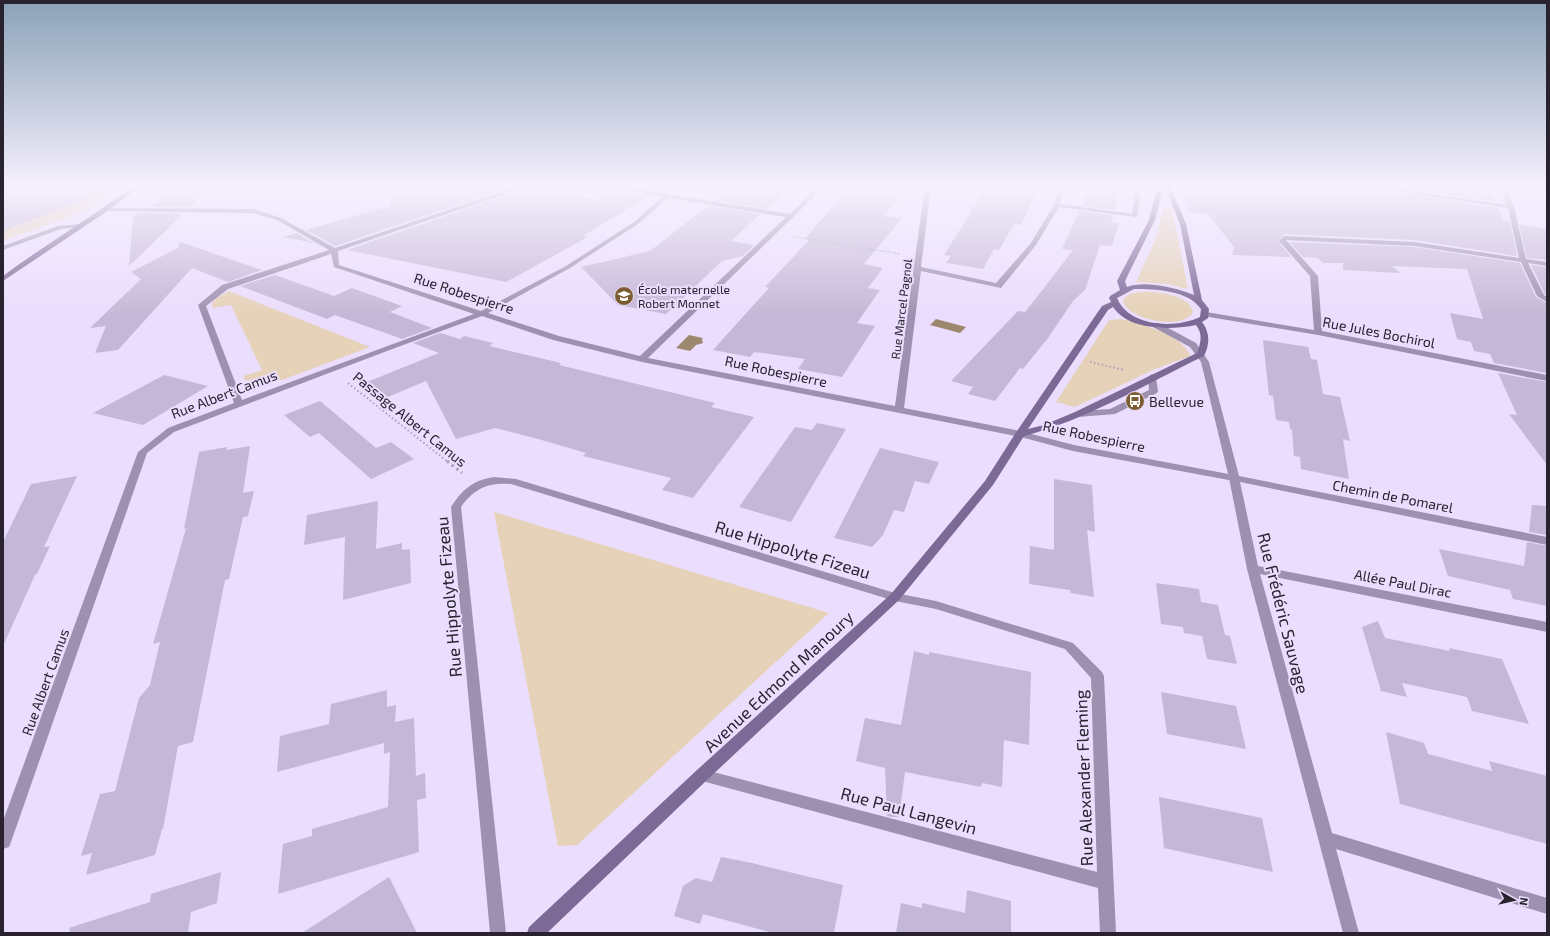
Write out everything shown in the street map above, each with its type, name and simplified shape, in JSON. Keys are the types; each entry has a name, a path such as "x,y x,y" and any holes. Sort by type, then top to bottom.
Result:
{"street":[{"path":"3,248 55,229"},
{"path":"3,279 37,254 76,229"},
{"path":"297,229 334,250"},
{"path":"239,404 202,305 225,287 398,229"},
{"name":"Rue Albert Camus","path":"3,842 143,452 171,430 481,314 568,267 627,229"},
{"path":"642,358 779,229"},
{"name":"Rue Marcel Pagnol","path":"899,411 923,229"},
{"path":"918,268 998,286 1034,244 1043,229"},
{"path":"1114,304 1119,311 1129,317 1156,325 1181,327 1199,323 1206,314 1204,308 1199,303 1181,293 1144,287 1124,290 1121,282 1148,229"},
{"path":"1184,229 1199,303"},
{"path":"1516,229 1523,260 1541,296 1547,300"},
{"path":"1318,332 1314,276 1282,240 1284,238 1414,244 1547,264"},
{"name":"Rue Robespierre","path":"334,250 336,266 556,338 642,358 899,411 1020,434 1073,448 1234,478"},
{"name":"Avenue Edmond Manoury","path":"535,933 702,775 895,597 990,483 1020,434 1105,308 1114,304 1114,298 1117,294 1124,290"},
{"name":"Rue Jules Bochirol","path":"1206,314 1318,332 1547,378"},
{"path":"1020,434 1047,427 1078,414 1201,354 1205,342 1205,334 1199,323"},
{"name":"Rue Frédéric Sauvage","path":"1156,325 1182,338 1196,348 1206,362 1234,478 1252,569 1351,933"},
{"path":"1078,414 1112,412 1142,398 1154,391 1152,377"},
{"name":"Chemin de Pomarel","path":"1234,478 1547,541"},
{"name":"Rue Hippolyte Fizeau","path":"498,933 456,507 463,495 476,485 495,479 512,481 895,597"},
{"name":"Allée Paul Dirac","path":"1252,569 1547,627"},
{"name":"Rue Alexander Fleming","path":"895,597 936,605 1069,646 1097,676 1108,933"},
{"name":"Rue Paul Langevin","path":"702,775 1106,882"},
{"path":"1325,838 1547,906"}],"path":[{"path":"1284,229 1293,239"},
{"path":"774,234 920,256"},
{"name":"Passage Albert Camus","path":"331,369 476,485"}],"shaded area":[{"path":"3,229 36,229 3,240"},
{"path":"1158,229 1176,229 1188,289 1167,284 1136,282 1156,238"},
{"path":"229,291 370,347 282,380 269,382 244,380 244,376 262,370 231,305 213,308 212,303 217,298"},
{"path":"1132,293 1162,293 1178,297 1190,306 1193,312 1187,318 1179,321 1168,322 1157,321 1135,314 1123,302 1127,296"},
{"path":"936,319 966,327 960,333 930,325"},
{"path":"1121,319 1150,327 1171,337 1180,342 1190,356 1153,370 1075,407 1056,402 1109,320"},
{"path":"689,335 703,338 703,343 696,345 690,351 676,348"},
{"path":"494,512 829,613 577,845 558,846"}],"building":[{"path":"132,229 168,229 129,266"},
{"path":"311,229 387,229 335,246 306,230"},
{"path":"409,229 595,229 583,236 588,237 506,282 347,250"},
{"path":"679,229 744,229 731,241 754,245 743,256 722,261 666,314 618,305 581,267 650,251"},
{"path":"814,229 893,229 864,264 883,268 868,288 880,290 857,323 875,326 842,377 798,369 805,359 754,352 750,357 713,350 769,288 765,287 811,238 804,240"},
{"path":"961,229 1011,229 999,250 994,249 983,269 946,263 951,256 944,255"},
{"path":"1071,229 1117,229 1112,246 1100,245 1085,290 1073,301 1048,338 1023,369 1020,368 995,401 968,394 973,387 951,381 1018,311 1025,312 1073,250 1062,249"},
{"path":"1220,229 1511,229 1517,256 1414,240 1284,234 1278,241 1291,257 1232,255 1234,247"},
{"path":"1520,229 1547,229 1547,260 1527,258"},
{"path":"296,233 314,243 283,237"},
{"path":"180,242 262,270 228,282 192,268 118,350 95,353 106,326 90,328 141,279 131,272 178,248"},
{"path":"1289,242 1414,247 1520,263 1536,297 1547,303 1547,373 1494,363 1490,354 1474,351 1471,342 1457,339 1450,313 1483,319 1467,269 1392,266 1400,273 1343,270 1343,263 1323,263 1318,258 1303,257"},
{"path":"1531,265 1547,267 1547,295 1545,294"},
{"path":"275,275 334,296 352,288 402,306 390,312 432,328 402,339 335,315 327,319 240,286"},
{"path":"440,333 460,339 464,336 493,343 489,346 561,363 559,365 715,403 711,407 754,417 693,498 662,490 671,478 583,456 586,453 495,428 456,439 426,381 388,397 367,382 439,353 413,343"},
{"path":"1263,340 1308,347 1311,359 1317,360 1323,394 1340,397 1350,441 1343,439 1349,479 1301,469 1300,457 1294,456 1292,430 1290,429 1289,422 1276,420 1273,396 1269,395"},
{"path":"1498,373 1547,382 1547,465 1509,414 1517,415"},
{"path":"164,375 208,386 143,425 93,413"},
{"path":"320,401 376,448 391,442 414,459 371,479 319,433 310,437 284,415"},
{"path":"817,423 846,429 791,522 739,507 795,427 812,430"},
{"path":"250,446 243,493 254,491 248,516 243,517 229,579 225,580 193,742 178,746 163,829 155,855 86,875 92,853 81,856 100,794 115,791 139,698 150,685 160,642 153,644 186,528 184,529 199,452 227,447 226,450"},
{"path":"880,448 939,462 929,484 915,481 904,512 894,510 883,535 872,547 834,538"},
{"path":"77,476 44,547 50,546 37,574 35,575 3,646 3,542 31,484"},
{"path":"1054,479 1092,485 1095,532 1087,530 1094,597 1071,593 1070,590 1029,584 1030,546 1054,550"},
{"path":"378,501 376,549 402,543 402,550 410,549 411,583 343,600 345,537 304,545 307,515"},
{"path":"1532,505 1547,506 1547,535 1529,532"},
{"path":"1527,542 1547,546 1547,606 1513,599 1510,590 1448,576 1439,549 1524,566"},
{"path":"1156,583 1199,589 1201,602 1218,605 1225,635 1230,636 1237,664 1207,659 1202,636 1184,633 1183,627 1161,624"},
{"path":"1378,621 1385,638 1450,651 1449,648 1502,659 1529,724 1472,711 1467,697 1402,683 1407,697 1381,691 1362,627"},
{"path":"914,651 929,655 929,652 1031,672 1029,745 1004,740 1002,787 982,783 981,787 905,772 899,817 892,817 887,816 885,768 856,761 865,718 901,725"},
{"path":"387,690 387,707 396,705 395,722 414,718 416,776 425,773 426,798 417,800 419,852 278,894 283,844 312,836 312,829 388,807 390,752 384,754 384,743 277,772 280,736 329,724 331,704"},
{"path":"1161,692 1236,706 1246,749 1167,734"},
{"path":"1386,732 1424,743 1428,754 1492,771 1489,761 1547,776 1547,844 1400,804"},
{"path":"1159,797 1262,818 1273,872 1164,848"},
{"path":"721,857 843,885 834,933 773,933 703,914 700,924 674,916 683,886 696,878 712,882"},
{"path":"221,872 217,903 191,912 188,933 70,933 69,928 150,902 151,894"},
{"path":"389,877 417,933 302,933"},
{"path":"967,890 1011,901 1011,933 896,933 901,903 922,908 922,903 965,913"}],"place":[{"name":"École maternelle Robert Monnet","path":"624,296"},
{"name":"Bellevue","path":"1135,401"}]}
